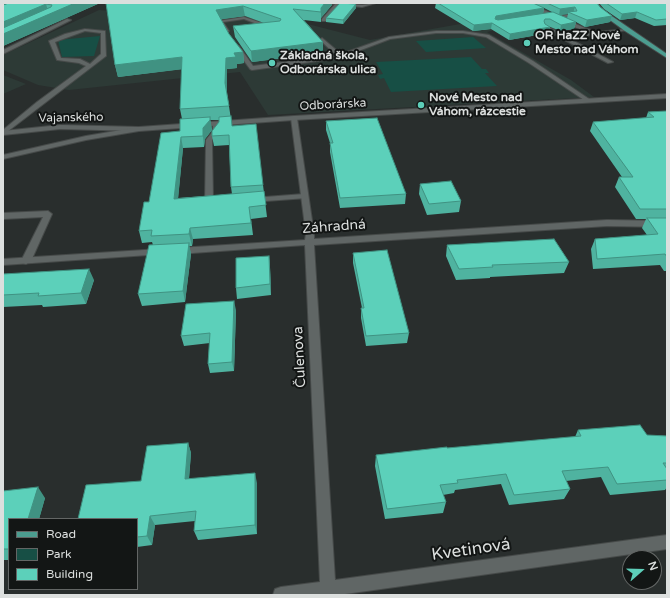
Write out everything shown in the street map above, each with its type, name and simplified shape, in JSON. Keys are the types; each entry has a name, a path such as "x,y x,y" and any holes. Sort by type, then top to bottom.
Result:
{"main road":[{"path":"595,3 601,11 626,30 667,56"}],"street":[{"path":"324,3 362,6 374,3"},
{"path":"524,3 583,29 597,33"},
{"path":"324,20 338,4"},
{"path":"539,18 572,15"},
{"path":"229,35 220,21 244,18 278,30 264,31"},
{"path":"3,52 69,20"},
{"path":"546,28 610,62"},
{"path":"3,133 39,103 90,66 104,55 103,32 85,30 52,41 59,59 80,61 90,66"},
{"path":"565,38 626,30"},
{"path":"236,45 252,68 340,56 389,38 436,32 463,32 487,36 543,70 589,101"},
{"path":"322,39 340,56"},
{"name":"Odborárska","path":"3,157 86,138 139,130 216,123 667,96"},
{"name":"Čulenova","path":"294,118 310,234 309,242 328,592"},
{"path":"216,123 216,131 209,140 209,204 224,202"},
{"name":"Vajanského","path":"3,133 60,127 139,130"},
{"path":"246,201 304,196"},
{"path":"3,216 48,214 26,261"},
{"name":"Záhradná","path":"3,262 607,223 667,224"},
{"name":"Kvetinová","path":"281,595 328,592 667,542"}],"shaded area":[{"name":"Základná škola, Odborárska ulica","path":"226,3 370,40 477,21 495,30 487,32 571,80 594,97 268,115 240,72 69,90 38,85 3,70 3,55 99,10 121,12"},
{"path":"3,75 26,84 3,94"}],"green space":[{"path":"100,36 94,56 62,57 58,40"},
{"path":"473,37 486,48 426,52 416,41"},
{"path":"471,57 482,69 486,69 489,73 485,73 497,86 391,92 384,78 380,79 378,75 383,74 376,62"}],"building":[{"path":"9,3 75,3 3,34 3,28 51,7 52,5 46,4 3,22 3,5"},
{"path":"106,3 325,3 321,8 321,12 293,9 323,42 251,51 233,26 280,21 281,19 243,6 216,10 229,34 243,52 234,53 236,57 226,58 225,83 229,106 180,109 182,57 115,65"},
{"path":"340,3 356,4 343,20 326,18"},
{"path":"438,3 533,3 544,8 496,16 495,19 498,20 553,12 576,22 561,25 550,19 545,19 545,24 550,27 510,34 492,23 474,25"},
{"path":"547,3 597,3 612,16 587,20 568,12 577,11 575,7 560,9"},
{"path":"606,3 667,3 667,19 656,20 637,12 622,14"},
{"path":"667,111 667,209 640,209 619,177 633,177 593,122 654,117 648,112"},
{"path":"231,116 232,126 256,124 263,185 231,187 229,135 212,136 212,131 219,122 219,117"},
{"path":"210,117 210,120 203,128 203,136 181,137 174,199 264,191 266,205 249,207 251,223 190,228 189,234 151,236 152,230 139,231 144,202 149,202 161,133 180,131 180,119"},
{"path":"377,118 406,194 340,198 330,143 333,143 326,121"},
{"path":"451,181 461,201 429,204 420,184"},
{"path":"647,218 667,218 667,257 665,254 597,259 595,239 658,234"},
{"path":"554,239 569,262 492,265 493,267 459,269 447,245"},
{"path":"189,243 183,291 138,294 149,245"},
{"path":"387,250 409,333 366,336 361,308 364,308 353,253"},
{"path":"269,256 270,284 236,288 236,258"},
{"path":"89,269 81,293 38,296 39,293 3,295 3,274"},
{"path":"234,301 232,362 208,364 210,333 181,336 186,304"},
{"path":"640,425 647,435 667,436 667,463 663,463 667,469 667,480 617,484 608,467 562,471 570,489 514,495 506,474 457,480 458,483 440,485 446,502 387,509 376,455 447,447 581,436 578,430"},
{"path":"188,443 185,479 255,473 255,525 194,531 196,511 150,516 147,536 138,537 138,518 78,518 86,485 141,481 147,446"},
{"path":"38,487 28,518 8,518 8,549 3,549 3,491"}],"place":[{"name":"OR HaZZ Nové Mesto nad Váhom","path":"527,43"},
{"name":"Základná škola, Odborárska ulica","path":"272,63"},
{"name":"Nové Mesto nad Váhom, rázcestie","path":"421,105"}]}
